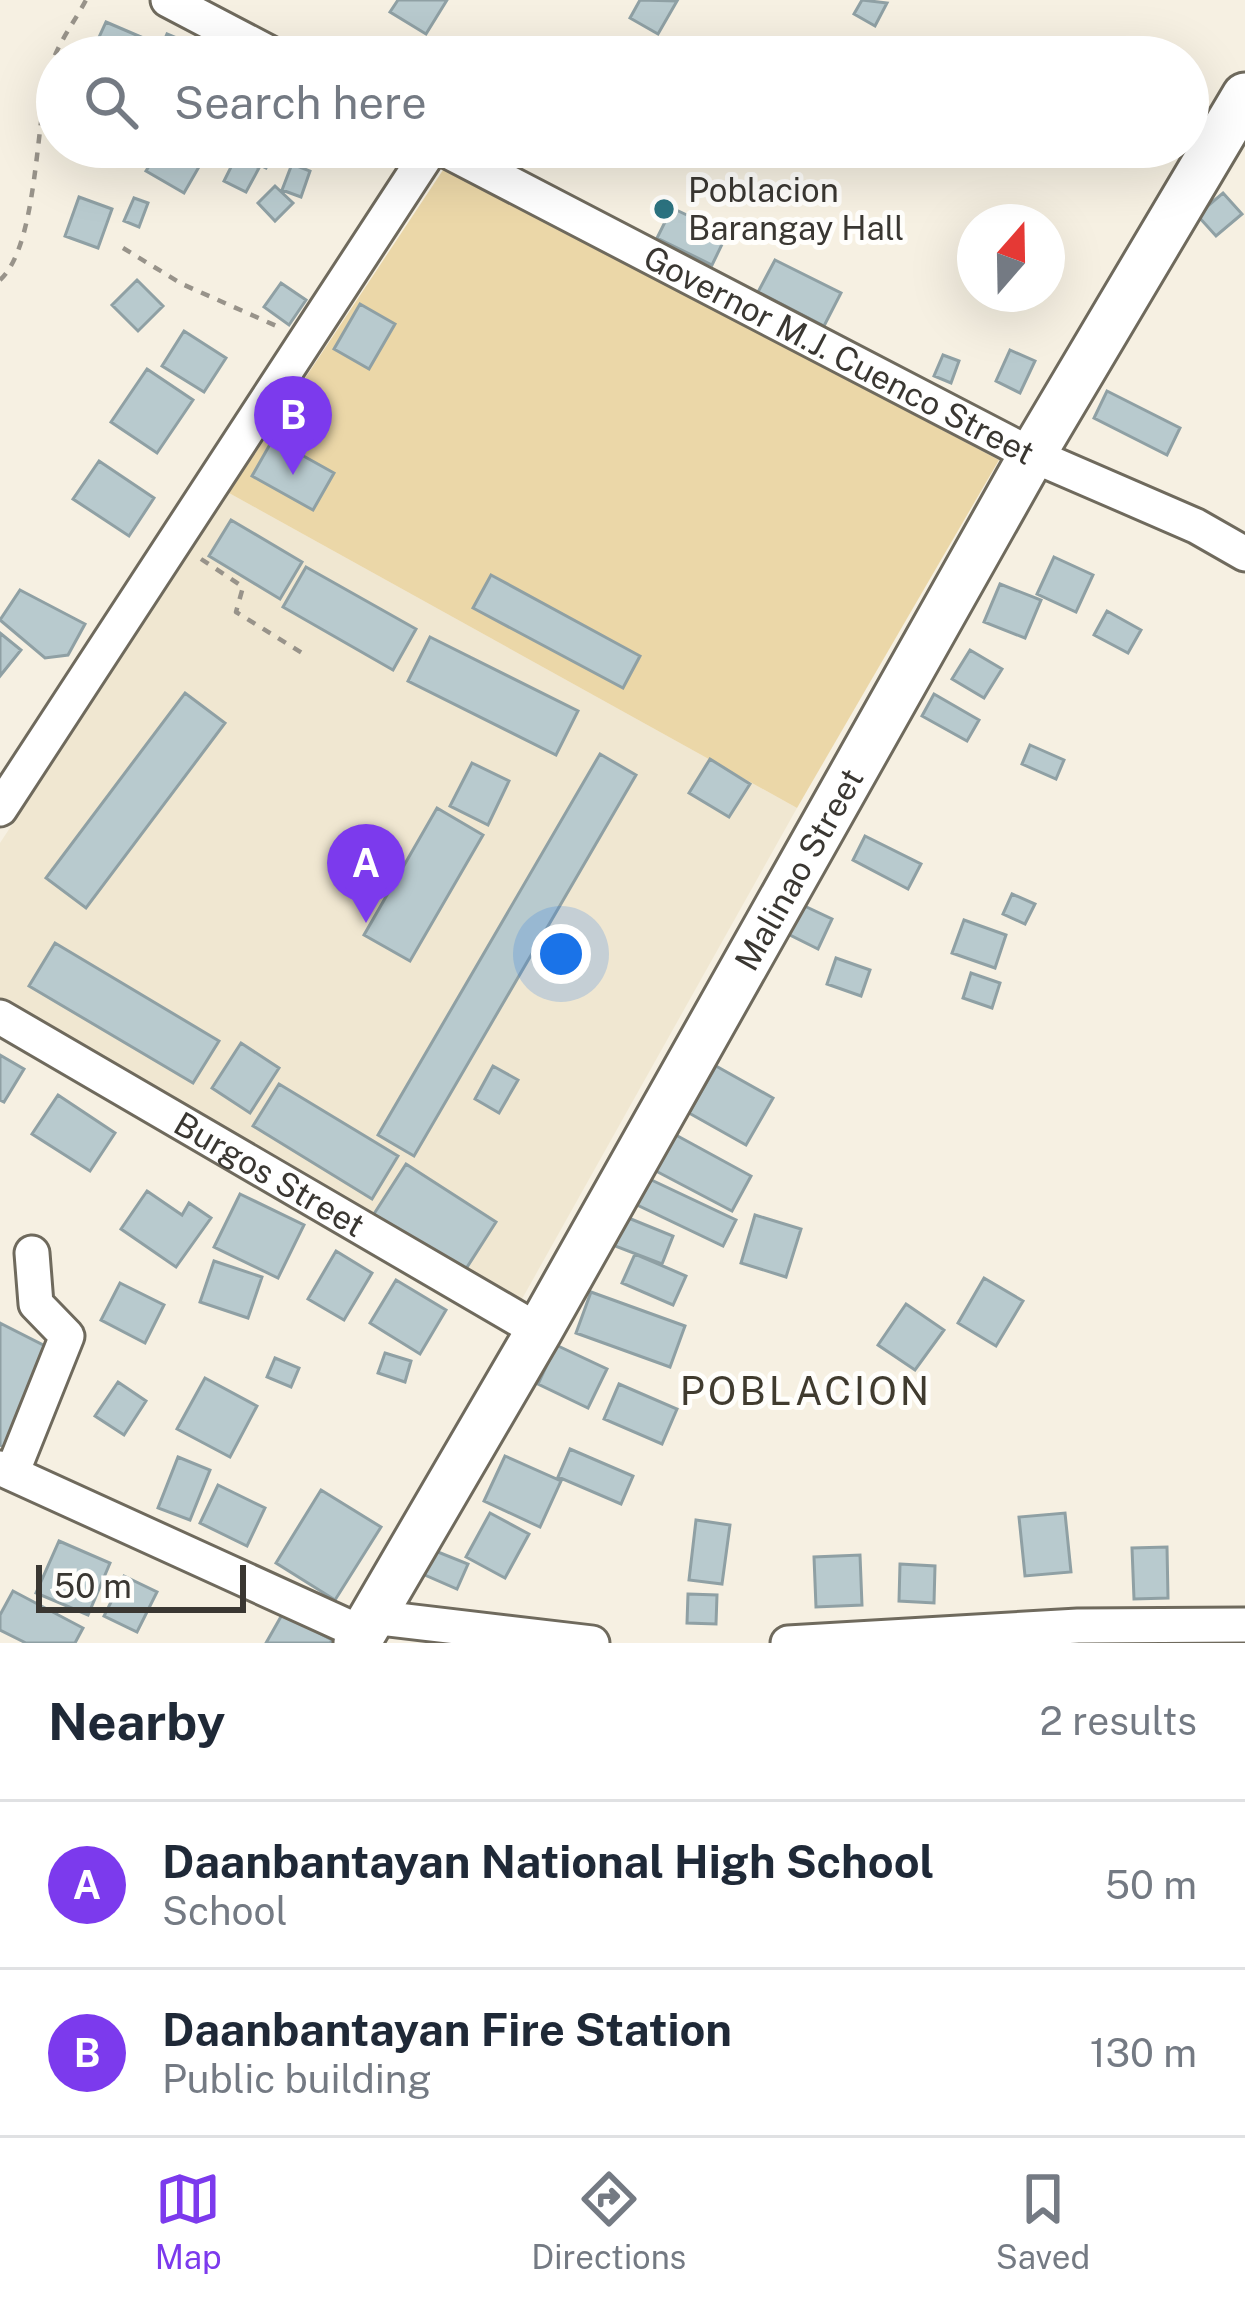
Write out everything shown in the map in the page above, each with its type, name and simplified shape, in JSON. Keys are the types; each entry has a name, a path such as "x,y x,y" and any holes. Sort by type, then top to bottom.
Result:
{"main road":[{"name":"Malinao Street","path":"1209,157 1245,96"},
{"name":"Malinao Street","path":"364,1631 539,1331 1032,455 1202,168"}],"street":[{"path":"168,0 237,36"},
{"path":"0,809 422,168"},
{"name":"Governor M.J. Cuenco Street","path":"477,168 1032,455 1196,526 1245,554"},
{"name":"Burgos Street","path":"0,1017 539,1331"},
{"path":"32,1253 36,1304 67,1336 6,1471 364,1631 592,1643"},
{"path":"788,1643 1078,1626 1245,1625"}],"path":[{"path":"67,36 86,0"},
{"path":"0,280 10,271 36,152"},
{"path":"124,248 182,284 260,316 307,344"},
{"path":"177,542 243,587 236,612 307,656"}],"shaded area":[{"path":"444,168 999,460 797,808 229,493"},
{"path":"229,493 797,808 513,1315 0,1004 0,843"}],"building":[{"path":"398,0 447,0 426,34 390,12"},
{"path":"640,0 677,1 658,34 630,18"},
{"path":"862,0 887,3 875,26 854,14"},
{"path":"106,22 139,36 100,36"},
{"path":"148,168 198,168 184,193"},
{"path":"230,168 259,168 246,192 224,181"},
{"path":"290,168 310,171 301,197 282,190"},
{"path":"275,186 293,203 275,221 258,203"},
{"path":"1223,193 1242,214 1216,236 1197,215"},
{"path":"79,197 112,209 98,248 65,236"},
{"path":"134,198 148,203 139,227 124,221"},
{"path":"672,208 727,234 712,265 657,238"},
{"path":"775,260 841,293 824,326 758,292"},
{"path":"137,280 163,306 138,331 112,305"},
{"path":"281,283 306,300 289,325 264,307"},
{"path":"360,304 395,324 369,369 334,349"},
{"path":"184,331 226,358 204,392 162,366"},
{"path":"1010,350 1035,361 1020,393 996,381"},
{"path":"943,355 959,361 951,383 934,376"},
{"path":"147,369 193,400 157,453 111,422"},
{"path":"1107,391 1180,428 1167,455 1094,418"},
{"path":"273,439 334,473 313,510 252,476"},
{"path":"99,461 154,498 129,536 73,499"},
{"path":"231,520 302,562 280,599 209,556"},
{"path":"1054,557 1093,575 1076,612 1037,594"},
{"path":"306,567 416,629 393,670 283,607"},
{"path":"491,575 640,656 623,688 473,608"},
{"path":"1000,584 1041,600 1025,638 984,622"},
{"path":"20,590 85,624 68,655 45,658 0,620"},
{"path":"1107,611 1141,630 1128,653 1094,635"},
{"path":"0,633 21,650 0,676"},
{"path":"430,637 578,711 556,755 408,681"},
{"path":"970,650 1002,669 984,698 952,679"},
{"path":"185,693 225,723 86,908 46,878"},
{"path":"934,694 979,720 967,741 922,716"},
{"path":"1030,745 1064,760 1056,779 1022,764"},
{"path":"600,754 636,775 414,1156 378,1135"},
{"path":"710,759 750,784 729,817 689,793"},
{"path":"472,763 509,781 488,825 450,806"},
{"path":"437,808 483,835 410,961 364,935"},
{"path":"865,836 921,864 908,889 853,860"},
{"path":"1012,894 1035,904 1025,924 1003,914"},
{"path":"796,902 832,919 818,949 782,931"},
{"path":"964,920 1006,935 995,968 952,953"},
{"path":"55,943 219,1041 193,1083 29,986"},
{"path":"836,958 870,970 861,996 827,984"},
{"path":"971,973 1000,983 992,1008 963,998"},
{"path":"241,1043 279,1068 250,1113 212,1088"},
{"path":"0,1055 24,1069 4,1102 0,1100"},
{"path":"493,1066 518,1080 499,1113 475,1099"},
{"path":"716,1066 773,1098 746,1145 689,1113"},
{"path":"279,1084 398,1156 372,1199 253,1126"},
{"path":"58,1095 115,1133 90,1171 32,1134"},
{"path":"674,1134 751,1176 732,1211 654,1170"},
{"path":"406,1164 496,1222 462,1275 372,1217"},
{"path":"643,1176 736,1220 723,1246 631,1202"},
{"path":"147,1191 182,1215 189,1203 211,1218 176,1267 121,1229"},
{"path":"240,1194 304,1225 278,1278 214,1247"},
{"path":"755,1215 801,1229 786,1277 741,1263"},
{"path":"626,1217 673,1236 662,1264 615,1246"},
{"path":"336,1251 372,1273 344,1320 308,1299"},
{"path":"635,1254 686,1276 673,1305 622,1283"},
{"path":"214,1261 262,1277 248,1318 200,1302"},
{"path":"984,1278 1023,1301 996,1346 958,1323"},
{"path":"396,1280 446,1310 420,1354 370,1323"},
{"path":"120,1283 164,1305 145,1343 101,1320"},
{"path":"591,1292 685,1326 670,1367 576,1333"},
{"path":"906,1304 944,1330 915,1370 878,1345"},
{"path":"0,1323 51,1349 8,1449 0,1445"},
{"path":"556,1345 607,1369 588,1408 538,1384"},
{"path":"385,1353 411,1361 405,1382 378,1373"},
{"path":"275,1358 299,1368 291,1387 267,1377"},
{"path":"205,1378 257,1406 230,1457 177,1429"},
{"path":"118,1382 146,1401 124,1435 95,1416"},
{"path":"619,1384 677,1409 662,1444 604,1419"},
{"path":"570,1449 633,1476 621,1504 558,1477"},
{"path":"505,1456 561,1481 540,1527 484,1501"},
{"path":"178,1457 210,1470 190,1520 158,1508"},
{"path":"218,1485 265,1508 247,1546 200,1523"},
{"path":"321,1490 381,1527 335,1600 276,1563"},
{"path":"490,1513 529,1534 505,1578 466,1557"},
{"path":"1065,1513 1071,1572 1025,1576 1019,1517"},
{"path":"696,1520 730,1525 722,1584 689,1580"},
{"path":"59,1541 110,1563 88,1615 36,1593"},
{"path":"1167,1547 1168,1598 1134,1599 1132,1548"},
{"path":"428,1548 468,1564 457,1589 418,1572"},
{"path":"860,1555 862,1605 816,1607 814,1557"},
{"path":"900,1564 935,1566 934,1603 899,1601"},
{"path":"124,1576 157,1592 137,1632 104,1616"},
{"path":"13,1591 83,1628 75,1643 26,1643 0,1630 0,1615"},
{"path":"688,1594 717,1595 716,1624 687,1623"},
{"path":"283,1613 332,1640 266,1643"}],"place":[{"name":"Poblacion Barangay Hall","path":"664,209"},
{"name":"Daanbantayan Fire Station","path":"293,475"},
{"name":"Daanbantayan National High School","path":"366,923"}],"district":[{"name":"POBLACION","path":"806,1391"}]}
